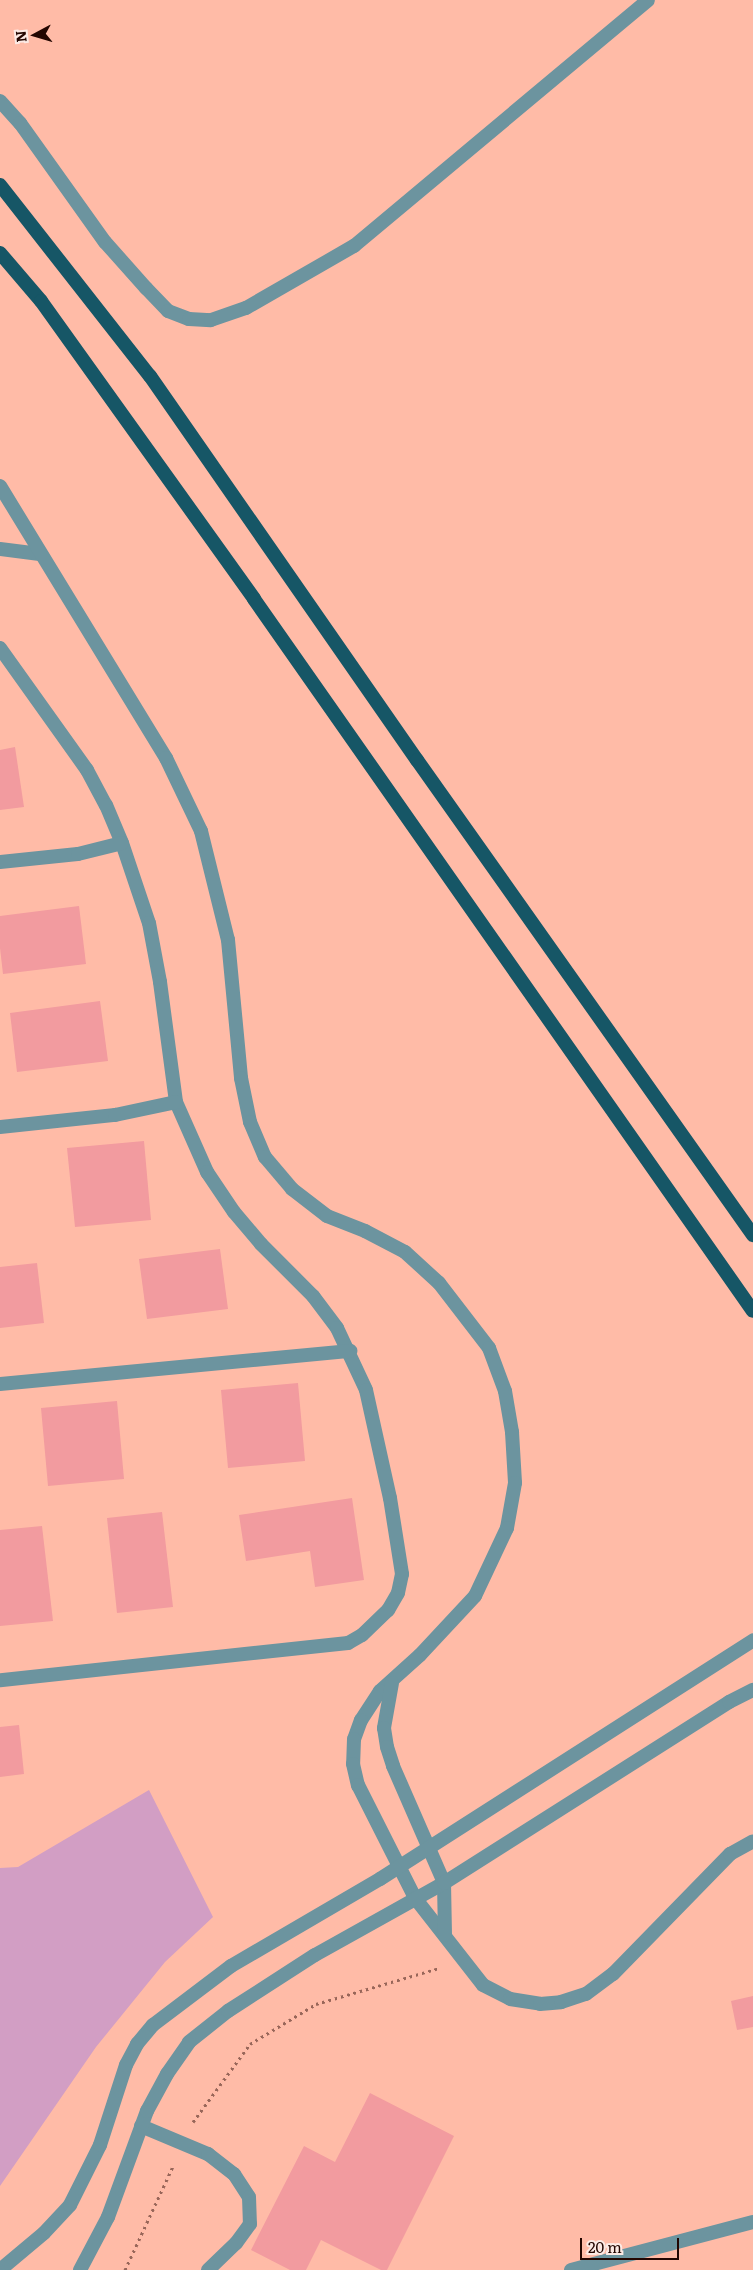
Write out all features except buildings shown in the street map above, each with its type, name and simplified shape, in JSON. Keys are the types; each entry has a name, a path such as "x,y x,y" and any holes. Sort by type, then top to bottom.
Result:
{"highway":[{"path":"0,185 150,376 416,760 753,1235"},
{"path":"0,253 41,301 254,599 753,1312"}],"street":[{"path":"0,102 31,139 105,242 168,311 189,319 211,320 246,308 354,246 648,0"},
{"path":"0,486 166,758 201,831 228,940 241,1078 250,1122 265,1157 292,1189 327,1216 365,1231 405,1252 439,1283 489,1348 505,1391 512,1432 515,1483 507,1528 475,1596 392,1683 380,1691 361,1720 354,1739 353,1764 358,1784 367,1806 415,1898 483,1985 510,1999 547,2003 561,2002 586,1994 613,1974 730,1854 753,1841"},
{"path":"0,549 40,554"},
{"path":"0,648 87,770 106,805 122,843 148,923 160,982 176,1102 207,1172 234,1212 261,1244 313,1296 337,1328 350,1351 366,1390 380,1446 402,1574 398,1593 388,1610 362,1635 348,1643 0,1680"},
{"path":"0,862 78,854 122,843"},
{"path":"0,1127 115,1115 176,1102"},
{"path":"0,1384 350,1351"},
{"path":"0,2270 44,2233 70,2204 100,2145 126,2065 137,2044 153,2025 230,1966 399,1867 753,1640"},
{"path":"392,1683 384,1728 387,1747 393,1766 444,1883 445,1935"},
{"path":"80,2270 108,2217 142,2126 167,2074 190,2042 228,2011 278,1978 444,1883 729,1702 753,1690"},
{"path":"142,2126 208,2154 234,2174 249,2197 250,2224 236,2243 208,2270"},
{"path":"571,2270 753,2222"}],"path":[{"path":"125,2270 188,2128 250,2044 316,2004 463,1961"}],"shaded area":[{"path":"149,1790 213,1917 165,1962 96,2047 0,2186 0,1868 18,1867"}]}
